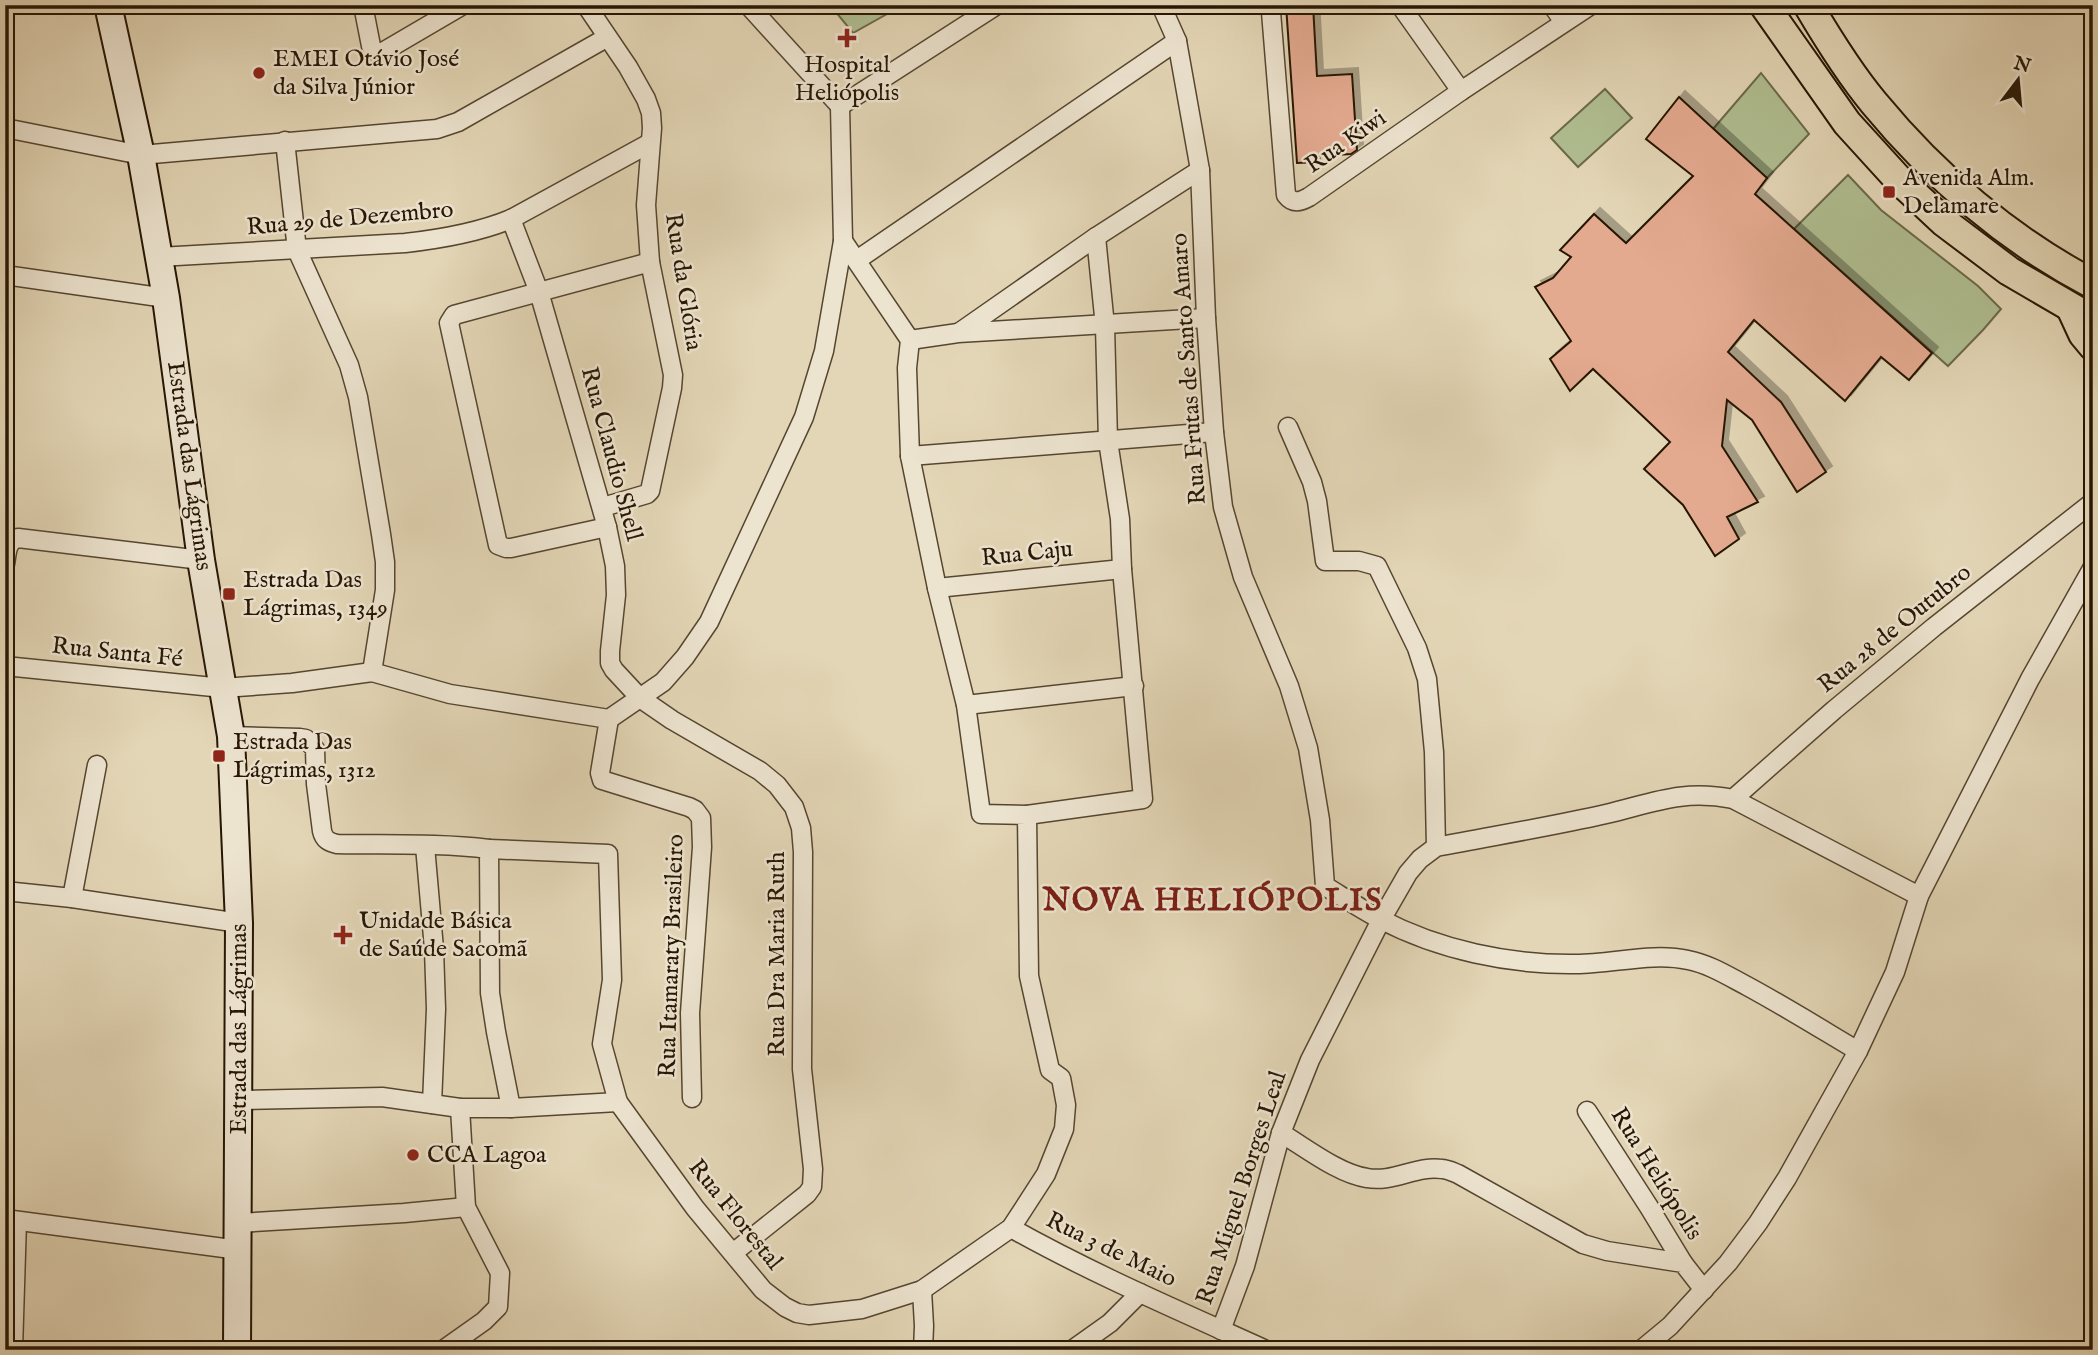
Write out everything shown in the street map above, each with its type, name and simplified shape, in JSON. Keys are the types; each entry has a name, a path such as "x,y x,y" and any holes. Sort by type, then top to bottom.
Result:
{"main road":[{"name":"Estrada das Lágrimas","path":"107,5 141,155 166,298 201,560 231,736 239,923 237,1350"},
{"path":"1764,5 1847,122 1898,179 1944,222 2009,271 2082,314 2083,334 2093,346"},
{"path":"1808,5 1872,101 1947,181 2016,237 2093,284"},
{"path":"1825,5 1829,40"}],"street":[{"path":"363,5 371,46 373,50 381,53 463,5"},
{"name":"Rua da Glória","path":"586,5 628,67 651,113 646,205 650,262 672,364 672,388 650,491 603,507"},
{"path":"285,141 297,250 349,365 358,397 385,562 385,590 372,672 450,694 609,719 663,682 685,657 709,622 804,418 824,351 843,241 840,106 748,5"},
{"path":"840,106 997,5"},
{"name":"Rua Frutas de Santo Amaro","path":"1161,5 1177,41 1200,170 1206,318 1214,432 1223,507 1240,566 1289,687 1308,748 1320,820 1325,886 1381,920"},
{"name":"Rua Kiwi","path":"1268,5 1286,195 1290,200 1302,201 1591,5"},
{"path":"1400,5 1461,91"},
{"path":"1552,5 1564,22"},
{"path":"5,128 141,155 437,129 458,122 606,38"},
{"path":"857,260 1177,41"},
{"name":"Rua 29 de Dezembro","path":"159,257 442,239 511,219 650,143"},
{"path":"958,333 1096,237 1200,170"},
{"name":"Rua Claudio Shell","path":"511,219 539,292 603,507 615,566 617,596 610,663 640,698"},
{"path":"843,241 911,340 907,368 909,456 937,588 966,705 981,814 1027,815 1143,799 1122,569 1120,519 1108,441 1105,326 1096,237"},
{"path":"607,527 511,548 501,547 497,542 449,323 454,315 650,262"},
{"path":"5,275 166,298"},
{"path":"911,340 958,333 1206,318"},
{"path":"1288,427 1314,492 1325,561 1359,561 1377,566 1417,648 1427,679 1431,707 1436,847 1605,814 1672,797 1711,795 1732,799 1919,896"},
{"path":"909,456 1214,432"},
{"name":"Rua 28 de Outubro","path":"1732,799 1934,627 2093,502"},
{"path":"5,564 9,545 18,538 201,560"},
{"path":"1641,1350 1670,1326 1728,1263 1787,1178 1857,1051 1895,972 1919,896 2030,679 2093,567"},
{"name":"Rua Caju","path":"937,588 1122,569"},
{"name":"Rua Santa Fé","path":"5,666 223,688 292,683 372,672"},
{"path":"966,705 1134,686"},
{"name":"Rua Dra Maria Ruth","path":"640,698 769,778 794,807 800,828 803,852 802,1069 813,1169 812,1187 807,1194 733,1253"},
{"name":"Rua Itamaraty Brasileiro","path":"609,719 600,773 602,780 689,807 701,818 702,847 690,1013 692,1098"},
{"path":"231,736 300,738 312,744 316,755 316,784 322,831 329,842 451,845 489,849 491,993 511,1108"},
{"path":"72,898 97,765"},
{"name":"Rua Florestal","path":"489,849 608,854 612,980 602,1044 618,1102 695,1208 762,1290 785,1307 809,1315 862,1309 922,1290 1011,1228 1046,1174 1065,1129 1066,1105 1061,1078 1050,1070 1029,976 1027,815"},
{"path":"425,846 436,1009 432,1104"},
{"name":"Rua Miguel Borges Leal","path":"1222,1329 1245,1266 1293,1099 1310,1060 1408,873 1436,847"},
{"path":"5,891 72,898 239,923"},
{"path":"1381,920 1437,943 1534,963 1577,964 1686,959 1721,972 1857,1051"},
{"path":"239,1100 382,1097 460,1108 618,1102"},
{"path":"443,1350 484,1321 498,1307 500,1273 466,1207 460,1108"},
{"name":"Rua Heliópolis","path":"1587,1111 1683,1263 1704,1290"},
{"path":"1282,1133 1347,1173 1368,1179 1390,1179 1430,1169 1443,1169 1458,1174 1583,1244 1607,1251 1683,1263"},
{"path":"239,1223 466,1207"},
{"path":"13,1350 11,1220 239,1250"},
{"name":"Rua 3 de Maio","path":"1011,1228 1140,1293 1266,1350"},
{"path":"922,1290 923,1350"},
{"path":"1072,1350 1110,1323 1140,1293"}],"green space":[{"path":"830,5 903,5 853,33"},
{"path":"1761,73 1809,134 1767,178 1713,129"},
{"path":"1605,89 1632,118 1578,167 1551,138"},
{"path":"1848,175 1881,210 1978,286 2001,309 1948,366 1794,229"}],"building":[{"path":"1286,5 1313,5 1317,76 1352,74 1357,150 1351,154 1319,156 1320,162 1297,163"},
{"path":"1679,97 1767,178 1755,194 1932,353 1909,380 1881,357 1845,401 1754,320 1728,352 1781,402 1826,472 1797,492 1752,420 1727,400 1722,446 1758,502 1727,517 1739,539 1715,556 1683,505 1644,469 1670,442 1593,369 1570,391 1550,359 1571,341 1535,287 1553,278 1571,257 1560,250 1594,214 1626,243 1693,176 1646,139"}],"place":[{"name":"Hospital Heliópolis","path":"847,38"},
{"name":"EMEI Otávio José da Silva Júnior","path":"259,73"},
{"name":"Avenida Alm. Delamare","path":"1889,192"},
{"name":"Estrada Das Lágrimas, 1349","path":"229,594"},
{"name":"Estrada Das Lágrimas, 1312","path":"219,756"},
{"name":"Unidade Básica de Saúde Sacomã","path":"343,935"},
{"name":"CCA Lagoa","path":"413,1155"}],"district":[{"name":"NOVA HELIÓPOLIS","path":"1213,901"}]}
